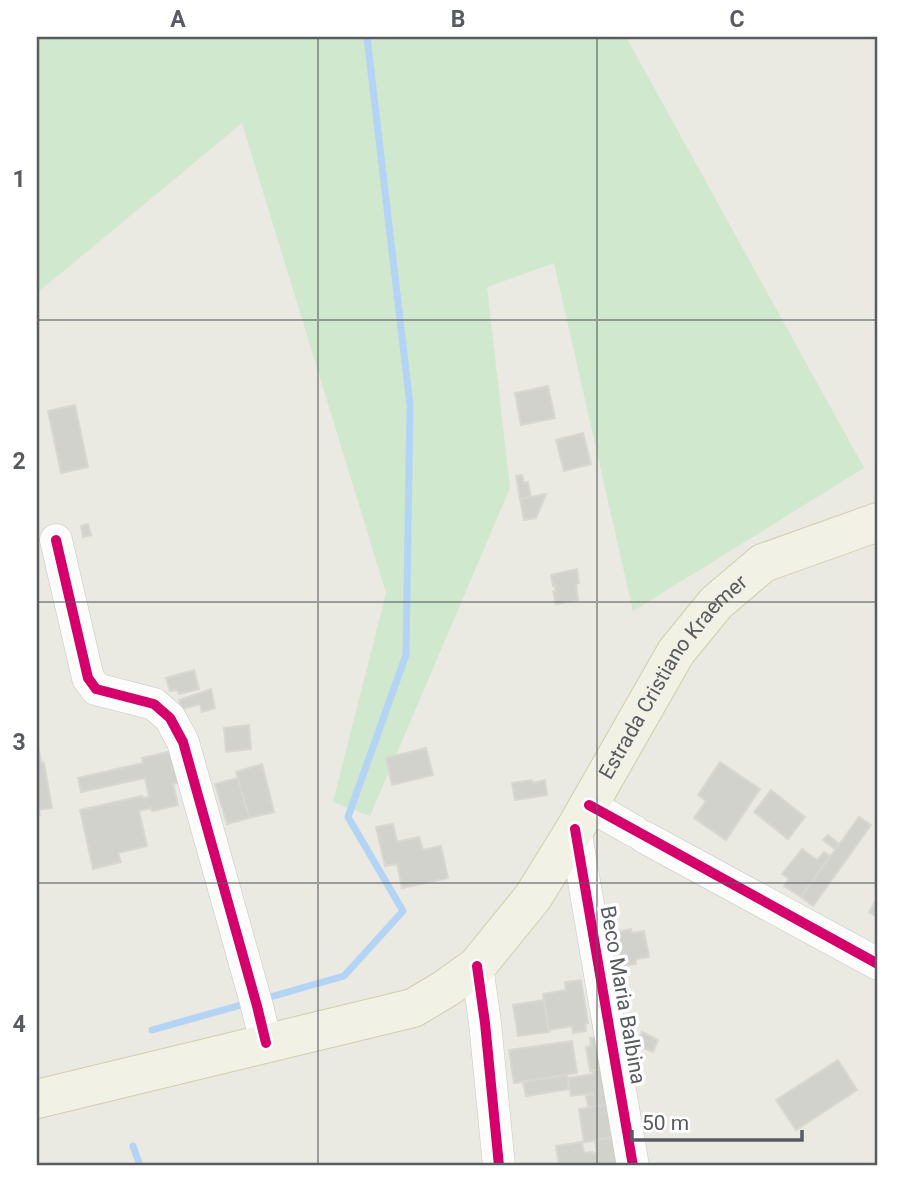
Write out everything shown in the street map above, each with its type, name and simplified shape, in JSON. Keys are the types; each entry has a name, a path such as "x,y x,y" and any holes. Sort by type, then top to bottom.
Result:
{"main road":[{"name":"Estrada Cristiano Kraemer","path":"37,1099 413,1008 445,989 477,966 533,897 582,818 676,652 716,603 763,563 878,522"}],"street":[{"path":"56,540 88,678 96,689 154,704 170,718 183,742 266,1043"},
{"path":"582,818 639,834 878,964"},
{"name":"Beco Maria Balbina","path":"582,818 633,1166"},
{"path":"477,966 499,1166"}],"green space":[{"path":"37,37 626,37 864,468 633,611 554,263 487,287 510,488 370,816 333,802 386,593 242,123 37,293"}],"building":[{"path":"548,386 555,418 521,425 515,393"},
{"path":"75,405 88,467 61,473 48,411"},
{"path":"583,433 591,464 564,471 556,440"},
{"path":"522,475 524,483 528,482 531,497 520,499 516,476"},
{"path":"546,494 536,518 524,520 520,499"},
{"path":"88,524 91,535 83,537 81,526"},
{"path":"577,569 578,600 556,604 553,591 555,585 553,586 551,575"},
{"path":"194,670 199,689 179,694 177,690 170,691 166,678"},
{"path":"211,689 215,708 202,712 200,704 182,709 179,700"},
{"path":"249,725 251,749 226,752 224,728"},
{"path":"37,745 44,763 52,808 38,810 40,815 37,815"},
{"path":"426,748 433,775 392,785 386,758"},
{"path":"172,751 179,783 173,784 178,805 139,811 147,846 118,853 121,862 93,869 80,810 142,796 149,797 145,778 81,792 78,778 143,763 142,758"},
{"path":"720,762 760,789 726,840 694,818 706,801 698,795"},
{"path":"262,764 274,812 249,818 236,772"},
{"path":"238,778 249,818 227,824 215,784"},
{"path":"532,780 533,783 545,780 547,795 515,800 512,783"},
{"path":"771,790 805,817 788,839 754,812"},
{"path":"859,817 871,825 813,906 801,897"},
{"path":"393,824 397,842 419,837 423,850 441,846 448,878 402,888 397,864 385,866 376,827"},
{"path":"828,835 839,844 835,849 823,840"},
{"path":"802,849 817,860 824,852 830,856 801,897 784,886 789,879 782,874"},
{"path":"878,897 878,918 869,912"},
{"path":"631,929 632,933 644,931 649,957 636,959 636,964 623,966 617,932"},
{"path":"581,980 588,1023 585,1024 586,1031 573,1033 572,1026 548,1030 543,994 566,990 565,982"},
{"path":"544,1000 549,1032 518,1036 513,1005"},
{"path":"642,1032 658,1040 653,1052 636,1045"},
{"path":"602,1036 607,1068 590,1071 586,1047 591,1046 590,1038"},
{"path":"572,1041 577,1073 514,1083 509,1050"},
{"path":"838,1060 857,1090 796,1130 776,1100"},
{"path":"607,1068 612,1104 588,1107 586,1096 593,1093 571,1096 568,1078 593,1074 592,1071"},
{"path":"567,1075 569,1089 526,1096 523,1082"},
{"path":"612,1104 616,1137 584,1142 579,1109"},
{"path":"616,1137 621,1166 559,1166 556,1146 582,1142 584,1153 593,1154 597,1153 595,1140"}],"waterway":[{"path":"263,999 344,976 403,911 348,817 406,655 410,405 367,37"},
{"path":"152,1030 248,1003"},
{"path":"133,1146 140,1166"}],"cycle path":[{"path":"56,540 88,678 96,689 154,704 170,718 183,742 266,1043"},
{"path":"589,805 878,964"},
{"path":"575,829 633,1166"},
{"path":"477,966 499,1166"}]}
